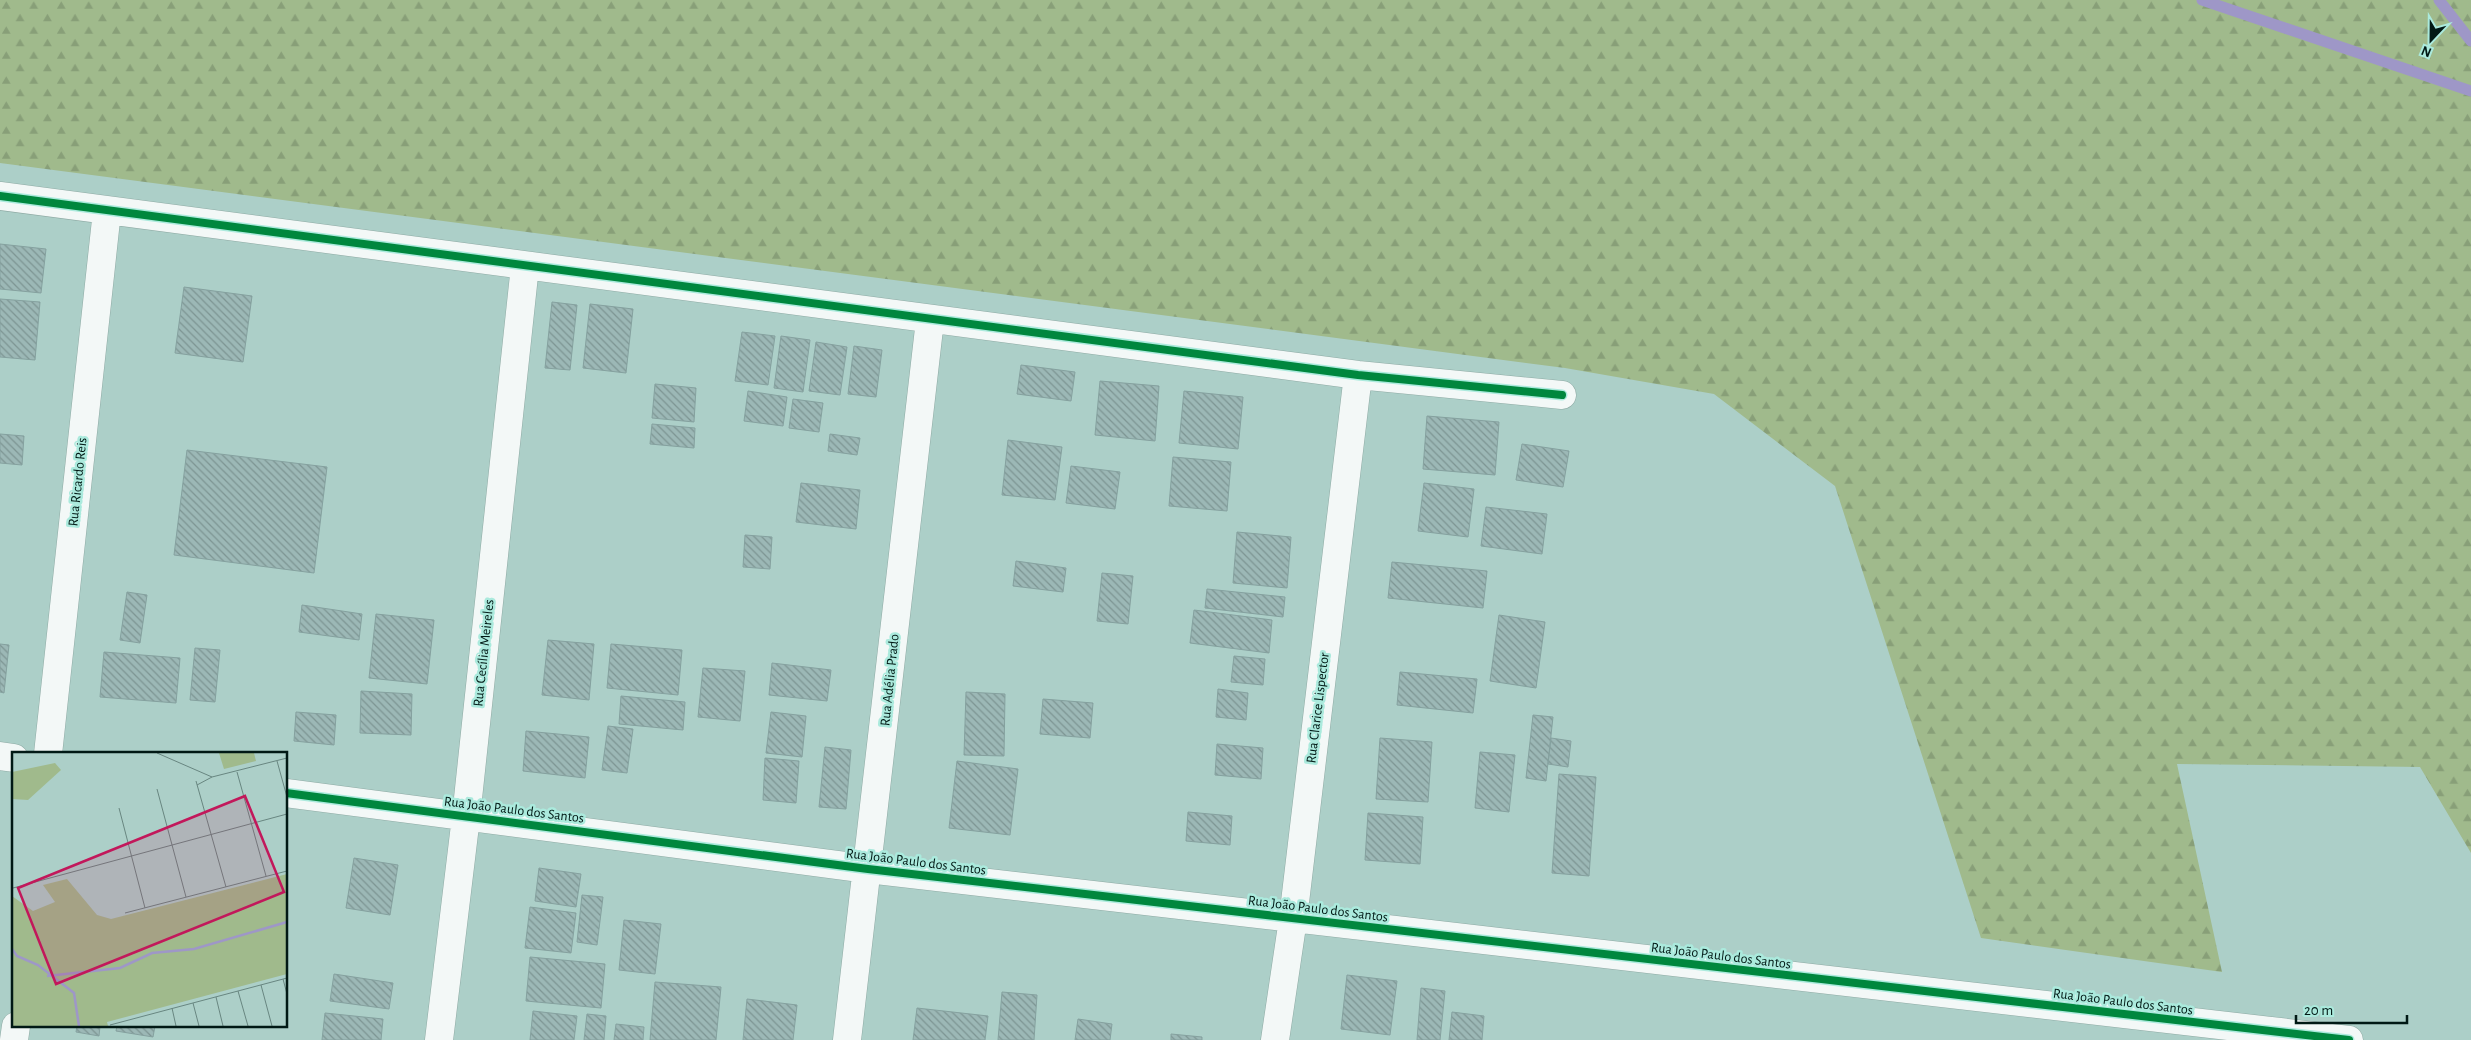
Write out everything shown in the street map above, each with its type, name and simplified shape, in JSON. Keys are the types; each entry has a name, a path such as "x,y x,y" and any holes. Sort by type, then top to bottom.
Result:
{"street":[{"path":"0,196 1358,375 1562,394"},
{"name":"Rua Ricardo Reis","path":"48,752 107,211"},
{"name":"Rua Cecília Meireles","path":"439,1040 466,817 525,266"},
{"name":"Rua Adélia Prado","path":"848,1040 930,320"},
{"name":"Rua Clarice Lispector","path":"1275,1040 1293,919 1358,375"},
{"name":"Rua João Paulo dos Santos","path":"288,794 868,869 2349,1040"}],"green space":[{"path":"0,0 2471,0 2471,853 2420,767 2177,764 2222,972 1981,938 1835,486 1714,394 1565,368 0,163"}],"building":[{"path":"0,244 46,249 41,293 0,289"},
{"path":"184,287 252,296 243,362 175,353"},
{"path":"0,299 40,302 35,360 0,357"},
{"path":"552,302 577,305 570,370 545,368"},
{"path":"590,304 633,309 626,373 583,368"},
{"path":"742,332 775,336 768,385 735,381"},
{"path":"781,336 810,340 803,392 774,388"},
{"path":"816,342 847,347 840,395 809,391"},
{"path":"854,346 882,350 876,397 848,394"},
{"path":"1021,365 1075,372 1071,401 1017,394"},
{"path":"1100,381 1159,386 1155,441 1095,435"},
{"path":"655,384 696,388 694,422 652,418"},
{"path":"748,391 787,397 783,426 744,421"},
{"path":"1184,391 1243,397 1238,449 1179,443"},
{"path":"793,399 823,403 819,432 789,428"},
{"path":"1427,416 1499,422 1495,475 1423,469"},
{"path":"652,424 695,428 694,448 650,444"},
{"path":"0,434 24,436 22,465 0,463"},
{"path":"830,434 860,438 857,455 828,451"},
{"path":"1008,440 1062,447 1055,500 1002,495"},
{"path":"1522,444 1569,451 1563,487 1516,480"},
{"path":"187,450 327,467 314,573 174,555"},
{"path":"1173,457 1231,462 1227,511 1169,506"},
{"path":"1071,466 1120,472 1115,509 1066,503"},
{"path":"801,483 860,490 856,529 796,522"},
{"path":"1424,483 1474,489 1468,537 1418,531"},
{"path":"1486,507 1547,514 1542,554 1481,546"},
{"path":"1237,532 1291,537 1287,588 1233,583"},
{"path":"745,535 772,537 770,569 743,567"},
{"path":"1016,561 1066,568 1063,592 1013,586"},
{"path":"1392,562 1487,571 1483,608 1388,598"},
{"path":"1102,573 1133,576 1128,624 1097,621"},
{"path":"1207,589 1285,597 1283,617 1205,608"},
{"path":"127,592 147,595 140,643 120,640"},
{"path":"302,605 362,614 359,640 299,632"},
{"path":"1194,610 1272,620 1269,653 1190,643"},
{"path":"376,614 434,620 427,684 369,678"},
{"path":"1499,615 1545,622 1536,688 1490,681"},
{"path":"548,640 594,644 589,700 542,695"},
{"path":"0,644 9,645 4,693 0,692"},
{"path":"611,644 682,650 678,695 607,688"},
{"path":"195,648 220,650 215,702 190,700"},
{"path":"104,652 180,658 176,703 100,697"},
{"path":"1234,656 1265,659 1263,685 1231,682"},
{"path":"772,663 831,670 827,701 769,695"},
{"path":"703,668 745,671 740,721 698,717"},
{"path":"1400,672 1477,679 1473,713 1397,705"},
{"path":"1218,689 1248,693 1246,720 1216,717"},
{"path":"361,691 412,694 411,735 360,733"},
{"path":"966,692 1005,694 1004,756 964,755"},
{"path":"621,696 685,702 683,730 619,724"},
{"path":"1043,699 1093,703 1090,738 1040,734"},
{"path":"296,712 336,715 334,745 294,741"},
{"path":"771,712 806,716 802,757 766,753"},
{"path":"1533,715 1553,717 1546,781 1526,778"},
{"path":"608,726 633,729 627,773 602,770"},
{"path":"526,731 589,737 585,778 523,771"},
{"path":"1380,738 1432,742 1428,802 1376,799"},
{"path":"1551,738 1571,741 1568,767 1548,764"},
{"path":"1217,744 1263,748 1261,779 1215,775"},
{"path":"825,747 851,750 846,809 819,807"},
{"path":"1480,752 1515,755 1509,812 1475,808"},
{"path":"765,758 799,761 796,803 763,800"},
{"path":"957,761 1018,769 1010,835 949,828"},
{"path":"1559,774 1596,777 1589,876 1552,873"},
{"path":"1188,812 1232,816 1230,845 1186,841"},
{"path":"1368,813 1423,817 1420,864 1365,860"},
{"path":"354,858 398,865 390,915 346,908"},
{"path":"539,868 581,874 576,907 535,901"},
{"path":"582,895 603,897 597,945 577,942"},
{"path":"530,907 576,913 571,953 525,948"},
{"path":"624,920 661,924 655,974 619,970"},
{"path":"530,957 605,964 601,1008 526,1001"},
{"path":"334,974 393,983 389,1009 330,1001"},
{"path":"1347,975 1397,981 1390,1035 1341,1029"},
{"path":"655,982 721,987 716,1040 650,1040"},
{"path":"1421,988 1445,991 1440,1040 1417,1040"},
{"path":"1002,992 1037,995 1034,1040 998,1040"},
{"path":"747,999 797,1005 793,1040 743,1040"},
{"path":"917,1008 988,1016 985,1040 913,1040"},
{"path":"533,1011 577,1016 574,1040 530,1040"},
{"path":"1452,1012 1484,1016 1482,1040 1449,1040"},
{"path":"325,1013 383,1019 381,1040 322,1040"},
{"path":"587,1014 606,1016 604,1040 584,1040"},
{"path":"1078,1019 1112,1024 1110,1040 1075,1040"},
{"path":"616,1024 644,1027 643,1040 614,1040"},
{"path":"77,1028 100,1028 99,1036 76,1032"},
{"path":"117,1028 155,1028 153,1037 116,1031"},
{"path":"1171,1034 1202,1037 1202,1040 1171,1040"}],"waterway":[{"path":"2202,0 2471,91"},
{"path":"2439,0 2471,41"}],"cycle path":[{"path":"0,196 1358,375 1562,395"},
{"path":"288,793 868,869 2349,1040"}]}
